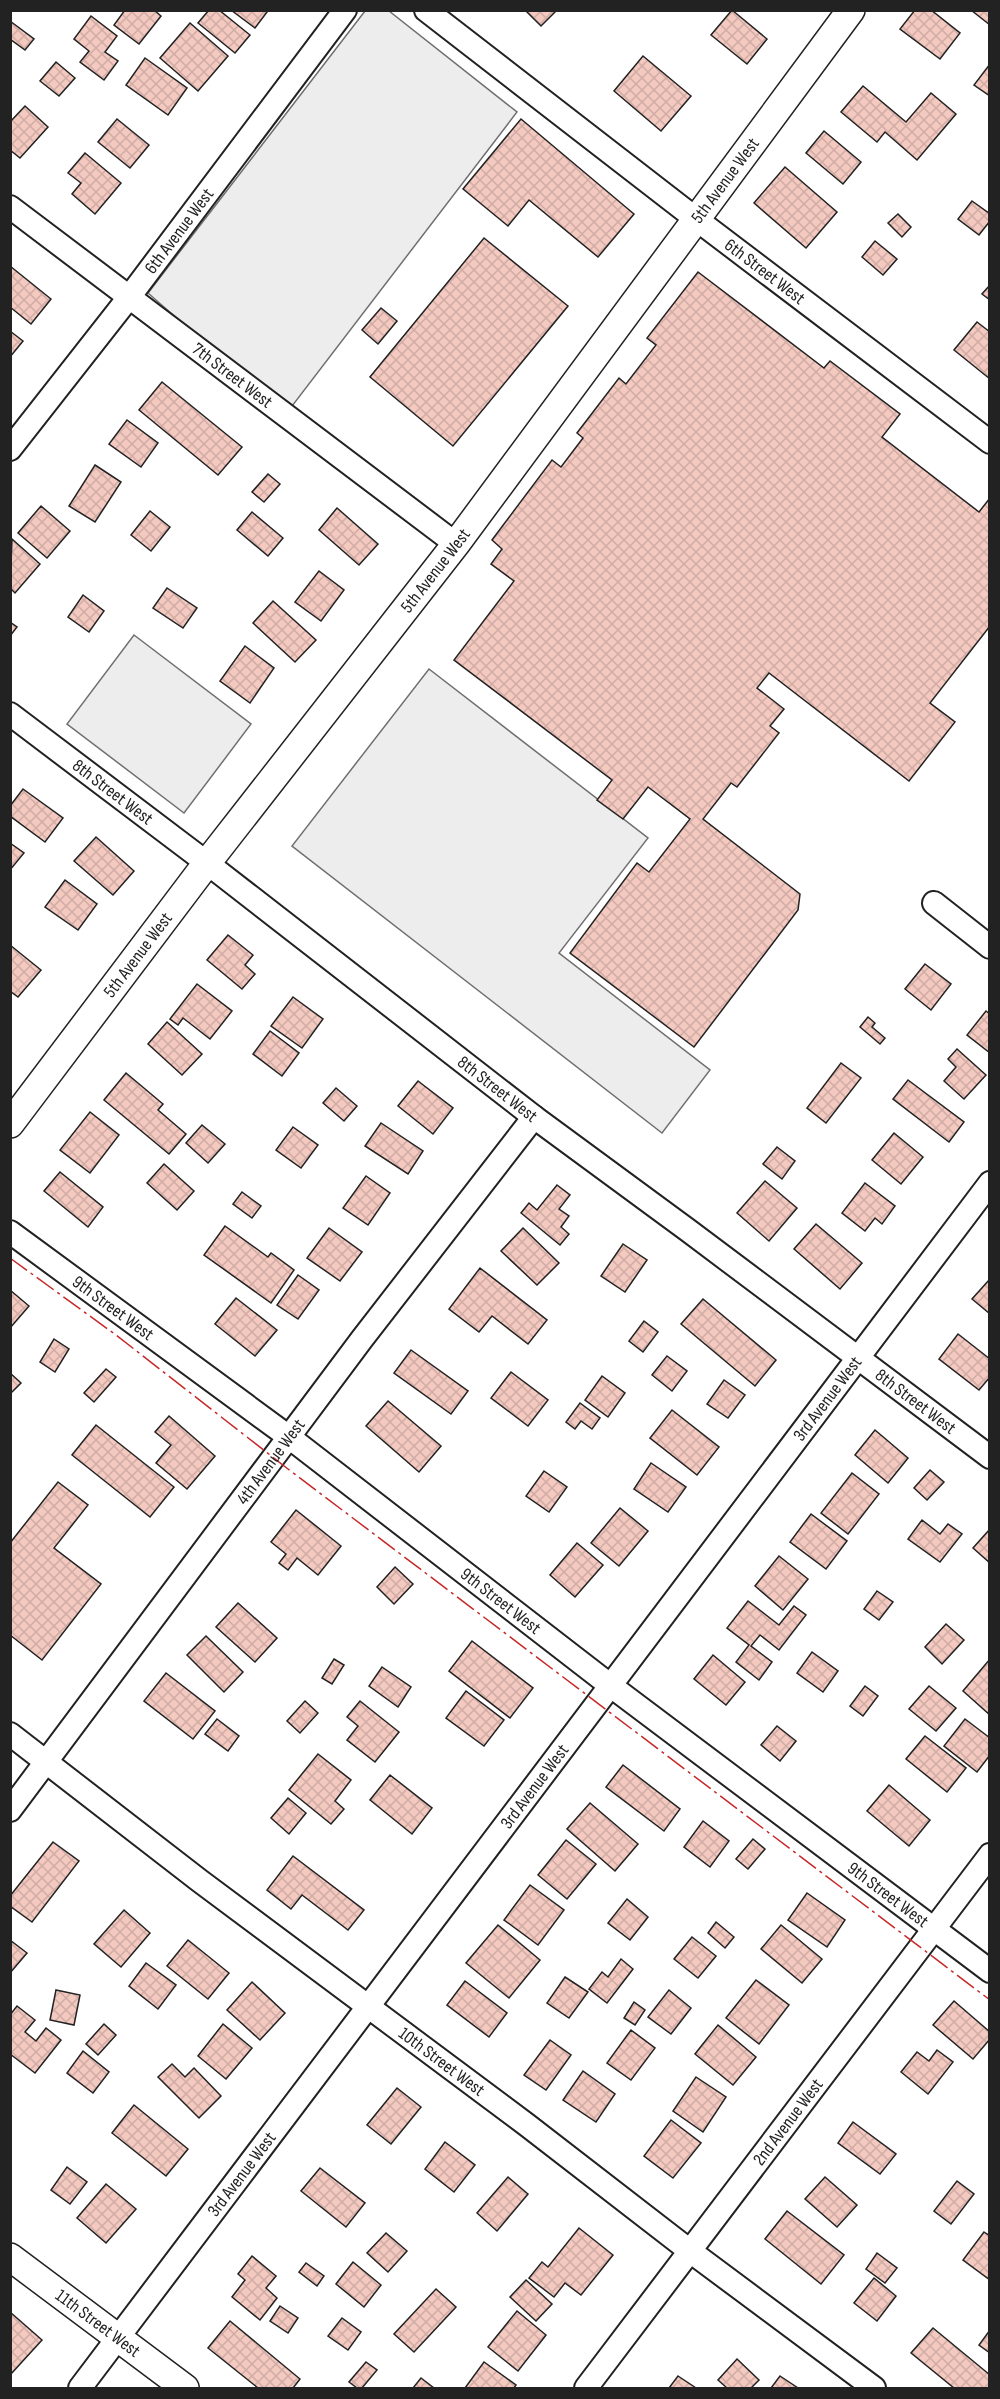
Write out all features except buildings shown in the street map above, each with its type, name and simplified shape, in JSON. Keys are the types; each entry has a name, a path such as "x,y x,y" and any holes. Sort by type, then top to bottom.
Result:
{"street":[{"name":"6th Avenue West","path":"10,449 130,296 345,10"},
{"name":"6th Street West","path":"426,10 990,442"},
{"name":"5th Avenue West","path":"10,1124 207,864 456,544 851,10"},
{"name":"7th Street West","path":"10,207 456,544"},
{"name":"8th Street West","path":"10,714 534,1117 990,1457"},
{"path":"934,903 990,947"},
{"name":"4th Avenue West","path":"10,1810 289,1437 534,1117"},
{"name":"3rd Avenue West","path":"80,2388 990,1184"},
{"name":"9th Street West","path":"10,1232 289,1437 610,1686 990,1971"},
{"name":"10th Street West","path":"10,1734 200,1881 874,2388"},
{"name":"2nd Avenue West","path":"586,2388 990,1856"},
{"name":"11th Street West","path":"10,2257 185,2388"}],"shaded area":[{"path":"365,11 389,11 517,112 286,414 148,293"},
{"path":"134,635 251,724 184,813 67,724"},
{"path":"429,669 648,838 559,953 710,1070 662,1133 292,846"}],"power":[{"path":"10,1258 116,1335 288,1469 990,2000"}]}
